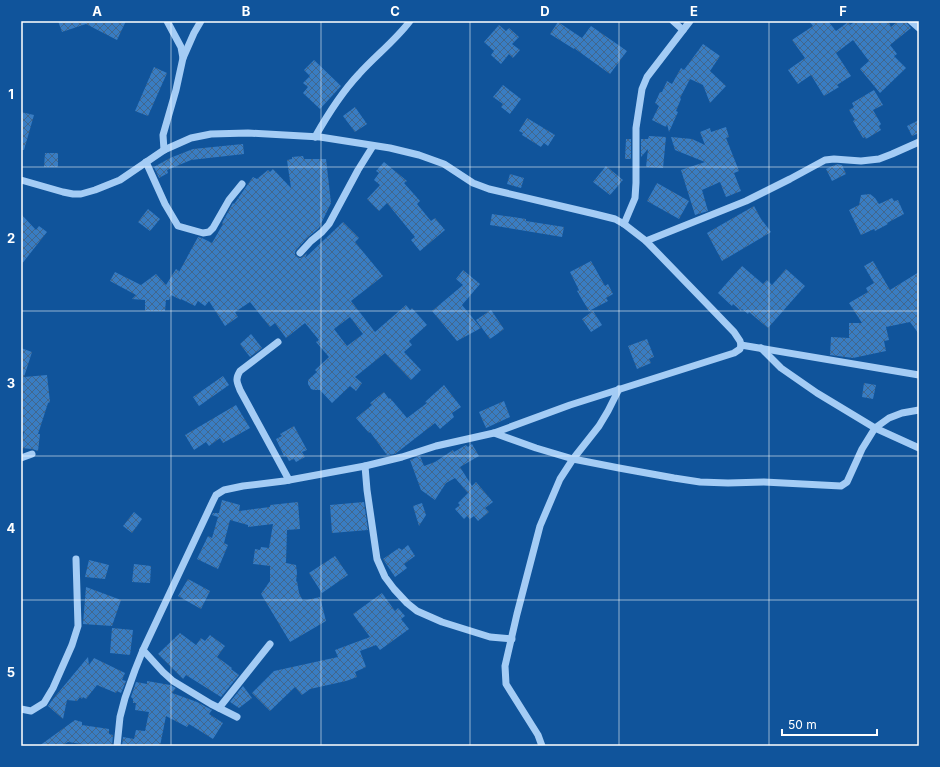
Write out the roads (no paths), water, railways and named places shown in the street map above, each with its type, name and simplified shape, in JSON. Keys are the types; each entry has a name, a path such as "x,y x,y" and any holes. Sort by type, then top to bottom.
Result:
{"street":[{"path":"167,21 181,47 183,58"},
{"path":"164,150 163,135 183,58 201,21"},
{"path":"315,137 342,93 391,43 410,21"},
{"path":"673,21 683,30"},
{"path":"624,224 635,198 636,128 642,89 648,77 690,21"},
{"path":"911,21 919,28"},
{"path":"21,180 63,192 81,194 120,180 164,150 191,138 211,134 315,137 390,148 419,155 444,164 473,183 489,189 615,219 624,224 646,241 708,305 734,332 741,345"},
{"path":"646,241 746,201 825,160 834,158 861,161 879,159 919,142"},
{"path":"300,253 329,224 373,146"},
{"path":"146,162 165,204 178,226 203,233 209,232 214,228 228,200 242,184"},
{"path":"278,342 240,371 237,376 237,382 289,480"},
{"path":"741,345 919,375"},
{"path":"117,746 120,717 125,698 143,650 216,495 224,490 243,486 289,480 365,466 402,457 436,446 494,433 570,405 734,353 740,348 741,345"},
{"path":"761,348 781,368 792,376 875,428 919,448"},
{"path":"542,746 538,735 506,684 506,666 517,614 540,526 560,479 573,459 600,426 619,389"},
{"path":"494,433 573,459 700,482 764,482 841,486 847,482 862,449 875,428 895,415 919,410"},
{"path":"21,458 32,454"},
{"path":"365,466 377,559 385,577 394,589 406,603 417,611 442,622 490,637 512,639"},
{"path":"21,710 31,711 44,703 53,688 72,645 78,626 76,559"},
{"path":"219,708 270,644"},
{"path":"143,650 173,681 219,708 238,717"}]}
